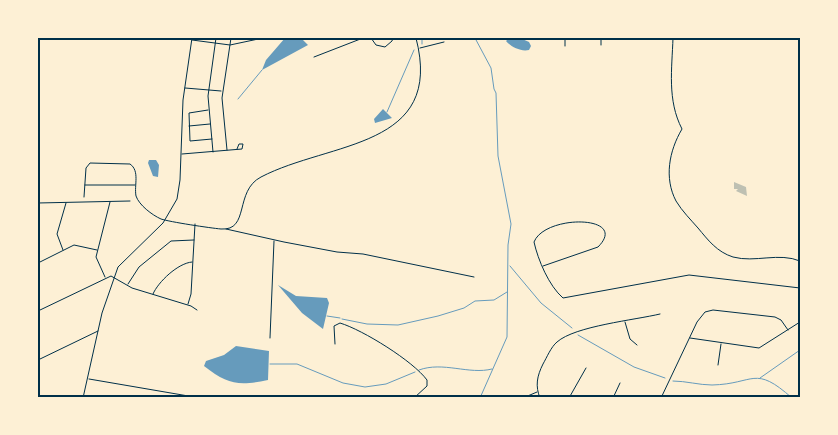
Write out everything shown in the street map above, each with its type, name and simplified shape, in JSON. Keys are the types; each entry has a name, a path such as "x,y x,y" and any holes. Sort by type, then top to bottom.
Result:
{"street":[{"path":"214,152 208,90 216,38"},
{"path":"227,150 222,91 231,38"},
{"path":"83,398 98,331 114,277 127,256 166,219 178,195 185,88 191,39 230,45 263,38"},
{"path":"314,57 363,38"},
{"path":"371,38 376,45 385,47 392,42 393,38"},
{"path":"226,228 239,220 246,191 256,180 291,164 371,138 398,121 411,107 419,86 422,70 416,38"},
{"path":"565,38 565,46"},
{"path":"601,38 601,45"},
{"path":"674,38 672,103 682,129 670,154 669,167 670,179 677,202 712,244 723,254 746,259 788,257 800,262"},
{"path":"419,48 444,42"},
{"path":"185,88 222,91"},
{"path":"209,110 190,112 188,126 190,141 212,139"},
{"path":"188,126 211,124"},
{"path":"181,154 238,150"},
{"path":"84,197 87,166 98,163 130,164 135,168 137,197 146,209 166,219 226,228 233,232 337,252 364,254 474,277"},
{"path":"85,185 136,185"},
{"path":"105,278 97,262 98,250 110,201"},
{"path":"38,203 130,201"},
{"path":"63,250 58,234 66,202"},
{"path":"543,266 598,247 604,236 602,227 592,222 583,221 571,222 545,230 534,242 543,266 554,287 563,298 689,275 800,288"},
{"path":"188,305 191,294 195,224"},
{"path":"128,285 140,267 171,241 194,240"},
{"path":"270,338 274,240"},
{"path":"38,263 74,245 98,250"},
{"path":"153,294 158,286 182,265 193,262"},
{"path":"38,311 105,278 114,277 128,285 188,305 197,310"},
{"path":"661,398 701,315 714,310 774,317 781,320 788,330"},
{"path":"540,398 538,392 540,371 557,342 572,333 660,314"},
{"path":"625,322 630,339 637,345"},
{"path":"690,338 759,348 800,322"},
{"path":"335,344 334,326 341,323 370,336 428,380 426,386 414,398"},
{"path":"38,360 98,331"},
{"path":"718,365 721,344"},
{"path":"569,398 586,368"},
{"path":"88,379 200,398"},
{"path":"613,398 620,383"},
{"path":"523,398 538,392"}],"water":[{"path":"285,38 301,38 308,45 262,70 266,60"},
{"path":"509,38 520,38 529,42 531,46 529,50 516,49 506,41"},
{"path":"383,109 392,118 375,123 374,119"},
{"path":"149,160 156,160 159,165 158,177 153,176 148,163"},
{"path":"278,285 296,296 327,298 329,303 323,329 302,313"},
{"path":"236,346 269,351 268,380 249,383 234,382 220,377 204,366 206,361 224,355"}],"building":[{"path":"734,182 746,187 747,196 736,191 738,189 734,189"}],"waterway":[{"path":"422,38 422,44"},
{"path":"475,38 491,68 496,93 498,156 511,224 508,245 507,337 480,398"},
{"path":"387,112 414,50"},
{"path":"238,99 262,70"},
{"path":"510,266 541,303 572,328"},
{"path":"342,319 367,324 398,325 464,308 475,301 494,300 507,292"},
{"path":"327,316 340,318"},
{"path":"578,335 634,367 665,378"},
{"path":"760,378 800,350"},
{"path":"270,364 297,364 343,383 365,387 386,384 415,372"},
{"path":"419,370 437,367 474,370 492,369"},
{"path":"673,381 712,385 754,378 770,381 792,398"}]}
